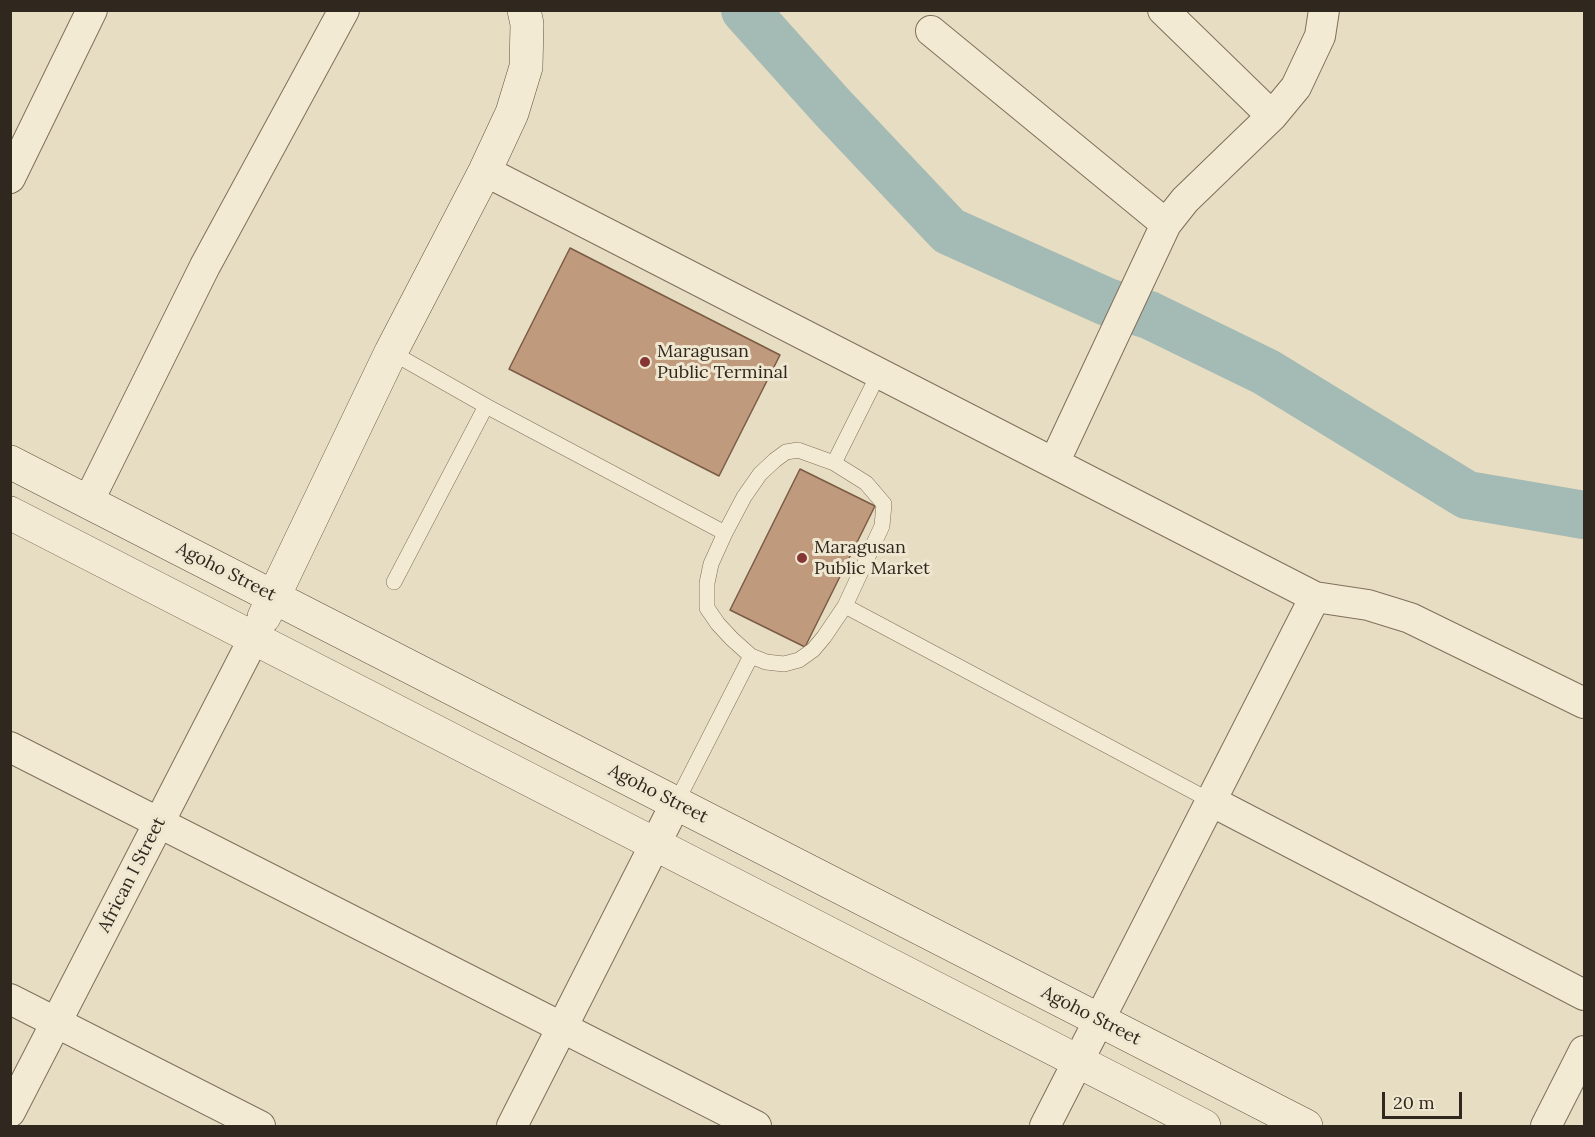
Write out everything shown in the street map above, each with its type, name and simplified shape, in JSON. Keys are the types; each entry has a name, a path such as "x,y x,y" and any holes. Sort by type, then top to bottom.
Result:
{"street":[{"path":"10,178 92,10"},
{"path":"88,502 205,266 344,10"},
{"path":"254,638 392,352 485,171 512,113 526,67 527,24 524,10"},
{"path":"1163,10 1272,116"},
{"path":"1054,463 1161,236 1185,200 1272,116 1296,87 1320,36 1324,10"},
{"path":"932,31 1161,236"},
{"path":"485,171 1315,597 1368,605 1410,618 1584,703"},
{"name":"Agoho Street","path":"10,462 1306,1126"},
{"path":"10,513 1204,1126"},
{"path":"1045,1126 1315,597"},
{"name":"African I Street","path":"10,1112 254,638"},
{"path":"10,747 756,1126"},
{"path":"1211,801 1584,995"},
{"path":"512,1126 676,803"},
{"path":"10,999 260,1126"},
{"path":"1546,1126 1584,1051"}],"lane":[{"path":"392,352 486,406 725,532"},
{"path":"834,463 879,373"},
{"path":"394,582 486,406"},
{"path":"798,450 834,463 866,483 884,504 882,526 845,606 824,637 799,660 784,664 766,662 751,656 718,624 708,608 707,583 711,564 744,497 760,474 786,452 798,450"},
{"path":"845,606 1211,801"},
{"path":"676,803 751,656"}],"building":[{"name":"Maragusan Public Terminal","path":"570,248 780,355 719,476 509,369"},
{"name":"Maragusan Public Market","path":"800,469 875,506 805,647 730,610"}],"waterway":[{"path":"745,10 832,107 949,231 1107,302 1149,315 1266,372 1467,495 1584,515"}],"place":[{"name":"Maragusan Public Terminal","path":"645,362"},
{"name":"Maragusan Public Market","path":"802,558"}]}
